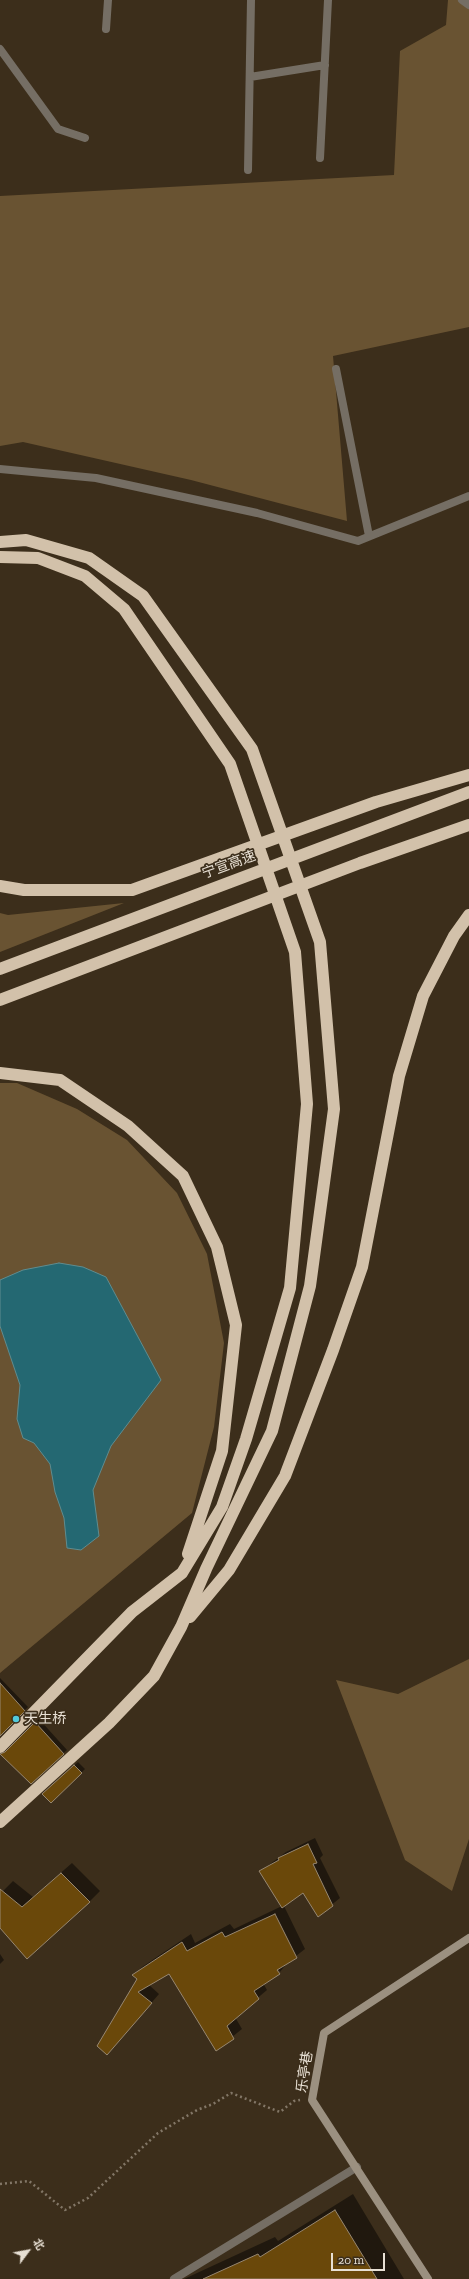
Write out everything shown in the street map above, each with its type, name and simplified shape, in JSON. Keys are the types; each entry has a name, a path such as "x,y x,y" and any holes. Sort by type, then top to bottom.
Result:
{"highway":[{"path":"0,542 26,540 89,558 143,596 252,749 320,942 334,1109 310,1286 272,1430 206,1569 181,1627 154,1676 109,1723 0,1822"},
{"path":"0,557 38,558 85,576 124,609 230,764 295,952 307,1104 290,1288 246,1439 222,1507 182,1573 132,1612 0,1747"},
{"path":"0,886 24,890 132,890 376,802 469,775"},
{"name":"宁宣高速","path":"0,969 186,897 469,792"},
{"path":"0,1000 360,863 469,826"},
{"path":"181,1627 228,1570 285,1476 334,1350 362,1267 399,1076 423,996 454,936 469,915"},
{"path":"0,1073 60,1080 128,1126 183,1176 217,1247 236,1325 222,1451 182,1573"}],"street":[{"path":"106,29 108,0"},
{"path":"248,170 251,0"},
{"path":"320,158 328,0"},
{"path":"462,0 469,5"},
{"path":"0,49 58,129 85,138"},
{"path":"250,77 325,65"},
{"path":"336,369 369,536"},
{"path":"0,469 96,478 257,513 358,540 469,496"},
{"name":"乐亭巷","path":"428,2279 357,2167 312,2100 324,2032 469,1938"},
{"path":"174,2279 357,2167"}],"path":[{"path":"0,2184 29,2181 65,2210 88,2198 158,2133 197,2110 213,2104 231,2093 280,2112 294,2101 312,2100"}],"shaded area":[{"path":"448,0 462,0 469,5 469,327 333,356 347,521 191,480 23,442 0,446 0,196 394,175 400,51 446,25"},
{"path":"124,903 0,952 0,913 8,915"},
{"path":"0,1083 17,1083 77,1109 127,1140 177,1193 207,1254 224,1343 214,1427 192,1513 0,1673"},
{"path":"469,1659 469,1839 452,1891 405,1860 336,1680 398,1694"}],"water":[{"path":"59,1263 83,1267 106,1277 161,1380 111,1446 93,1490 99,1536 81,1550 67,1548 64,1518 55,1492 50,1464 34,1443 23,1438 17,1419 20,1385 0,1326 0,1280 23,1270"}],"building":[{"path":"0,1683 25,1711 0,1736"},
{"path":"35,1722 64,1754 31,1784 0,1754 5,1752"},
{"path":"74,1765 82,1773 51,1803 42,1794"},
{"path":"308,1844 317,1863 313,1864 333,1906 318,1917 303,1893 282,1908 259,1871 279,1860 278,1858"},
{"path":"61,1873 90,1902 27,1959 0,1928 0,1889 22,1907"},
{"path":"275,1914 297,1958 277,1970 280,1974 254,1991 259,1999 227,2026 234,2039 216,2051 169,1974 138,1992 152,2003 107,2055 97,2046 137,1979 132,1975 182,1942 187,1951 222,1932 225,1937"},
{"path":"335,2210 377,2279 203,2279 258,2254 260,2257"}],"place":[{"name":"天生桥","path":"16,1719"}]}
